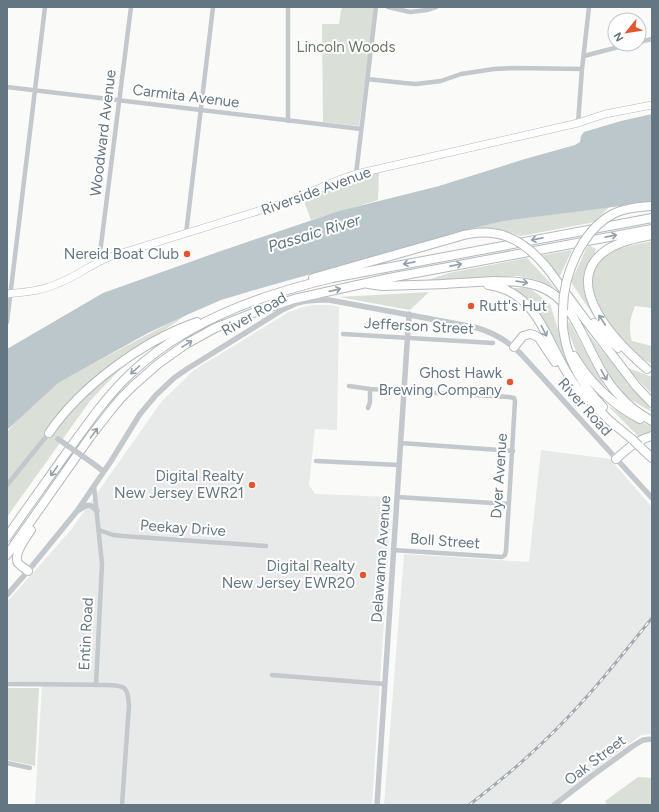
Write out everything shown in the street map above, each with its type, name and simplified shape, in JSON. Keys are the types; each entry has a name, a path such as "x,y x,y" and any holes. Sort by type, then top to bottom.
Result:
{"highway":[{"path":"636,443 591,393 578,375 566,345 563,328 564,290 572,265 580,249 591,234 606,219 617,212 652,206"},
{"path":"49,433 63,415 105,374 159,339 185,326 291,289 336,277 652,218"},
{"path":"7,555 101,423 126,394 145,374 201,335 222,325 294,299 396,277 652,229"},
{"path":"258,300 312,278 469,234 495,234 511,238 522,244 536,255 636,386 652,403"},
{"path":"649,371 618,342 604,323 592,302 588,291 588,283 590,270 599,256 606,250 623,242 652,235"},
{"path":"363,284 382,286 518,281 534,284 551,292 560,299 568,309 606,379 615,391 629,405 652,420"},
{"path":"442,284 492,285 504,289 521,299 535,314 564,370 578,389"},
{"path":"559,284 620,350 632,361 649,371"},
{"path":"7,537 92,417 126,378 152,356 181,335 203,322 226,312"},
{"path":"563,312 571,349 589,378 605,395 619,406 634,416 652,424"},
{"path":"514,347 525,335 530,334 537,336 562,371 578,389 652,458"},
{"path":"616,459 632,445 642,439 652,436"},
{"path":"28,571 18,563 18,553 28,533 60,486 71,464"}],"main road":[{"name":"Riverside Avenue","path":"9,294 49,288 67,280 99,261 287,202 356,174 578,123 605,114 652,105"}],"street":[{"path":"7,322 9,294 45,7"},
{"name":"Woodward Avenue","path":"99,261 131,7"},
{"path":"186,234 213,7"},
{"path":"288,7 288,121"},
{"path":"356,174 376,7"},
{"path":"388,7 410,12 419,12 434,7"},
{"path":"578,123 589,7"},
{"path":"584,56 607,50"},
{"path":"367,79 416,84 440,81 461,74 494,69 582,69"},
{"name":"Carmita Avenue","path":"7,87 361,129"},
{"name":"River Road","path":"7,595 77,511 111,461 140,414 165,386 193,364 265,320 291,305 306,301 322,300 345,303 468,325 502,338 514,347 652,498"},
{"name":"Delawanna Avenue","path":"377,805 409,314"},
{"name":"Jefferson Street","path":"343,334 493,343"},
{"path":"349,386 403,391"},
{"path":"368,408 370,402 370,389"},
{"name":"Dyer Avenue","path":"403,391 504,396 514,398 513,451 506,551 505,555 502,557 494,557"},
{"path":"7,485 49,433 103,471"},
{"path":"400,443 513,451"},
{"path":"316,461 399,465"},
{"name":"Entin Road","path":"94,486 102,564 96,685 121,686 128,694 122,805"},
{"path":"396,497 509,504"},
{"path":"77,511 88,505 93,506 97,512"},
{"name":"Peekay Drive","path":"99,530 113,535 123,536 266,546"},
{"name":"Boll Street","path":"393,550 494,557"},
{"path":"272,675 385,684"},
{"path":"7,684 96,685"},
{"name":"Oak Street","path":"554,805 633,746 643,740 652,739"},
{"path":"7,763 30,768"}],"shaded area":[{"path":"313,305 330,305 339,307 337,430 315,429 309,485 315,494 392,497 372,805 35,805 42,684 7,681 7,602 71,530 162,401 194,370 289,312"},
{"path":"541,450 610,459 652,507 652,734 641,735 549,805 384,805 404,554 529,562"}],"green space":[{"name":"Lincoln Woods","path":"343,7 375,7 359,126 323,122 322,24 339,24 341,10"},
{"path":"379,170 378,200 311,220 303,199 341,182"},
{"path":"609,207 595,222 521,236 501,230 474,228 504,221"},
{"path":"652,241 652,308 635,306 630,327 632,341 652,346 652,364 634,353 609,325 599,309 592,286 596,268 606,256 622,248"},
{"path":"590,246 596,249 594,257 585,275 585,286 587,298 593,315 571,282 587,247"},
{"path":"572,250 559,278 543,255"},
{"path":"527,258 555,288 537,280 518,276 425,281 449,273"},
{"path":"514,288 530,288 550,304 572,373 535,308"},
{"path":"429,292 410,310 339,297"},
{"path":"192,311 144,344 90,401 7,517 7,432 40,392"},
{"path":"569,321 607,391 594,377 577,354 567,328"},
{"path":"585,330 652,412 626,397 609,377"},
{"path":"625,367 652,377 652,393 649,391"},
{"path":"608,406 652,427 652,432 638,436"},
{"path":"7,688 39,688 35,766 7,760"},
{"path":"638,777 652,778 652,805 607,805 605,801"}],"water":[{"name":"Passaic River","path":"652,114 652,202 504,221 474,228 221,300 148,333 58,383 7,430 7,349 103,293 339,211 439,186 575,145 580,142 581,136 584,132"}],"railway":[{"path":"469,805 514,769 556,730 600,681 652,618"}],"place":[{"name":"Nereid Boat Club","path":"187,254"},
{"name":"Rutt's Hut","path":"471,306"},
{"name":"Ghost Hawk Brewing Company","path":"510,382"},
{"name":"Digital Realty New Jersey EWR21","path":"252,485"},
{"name":"Digital Realty New Jersey EWR20","path":"363,575"}]}
